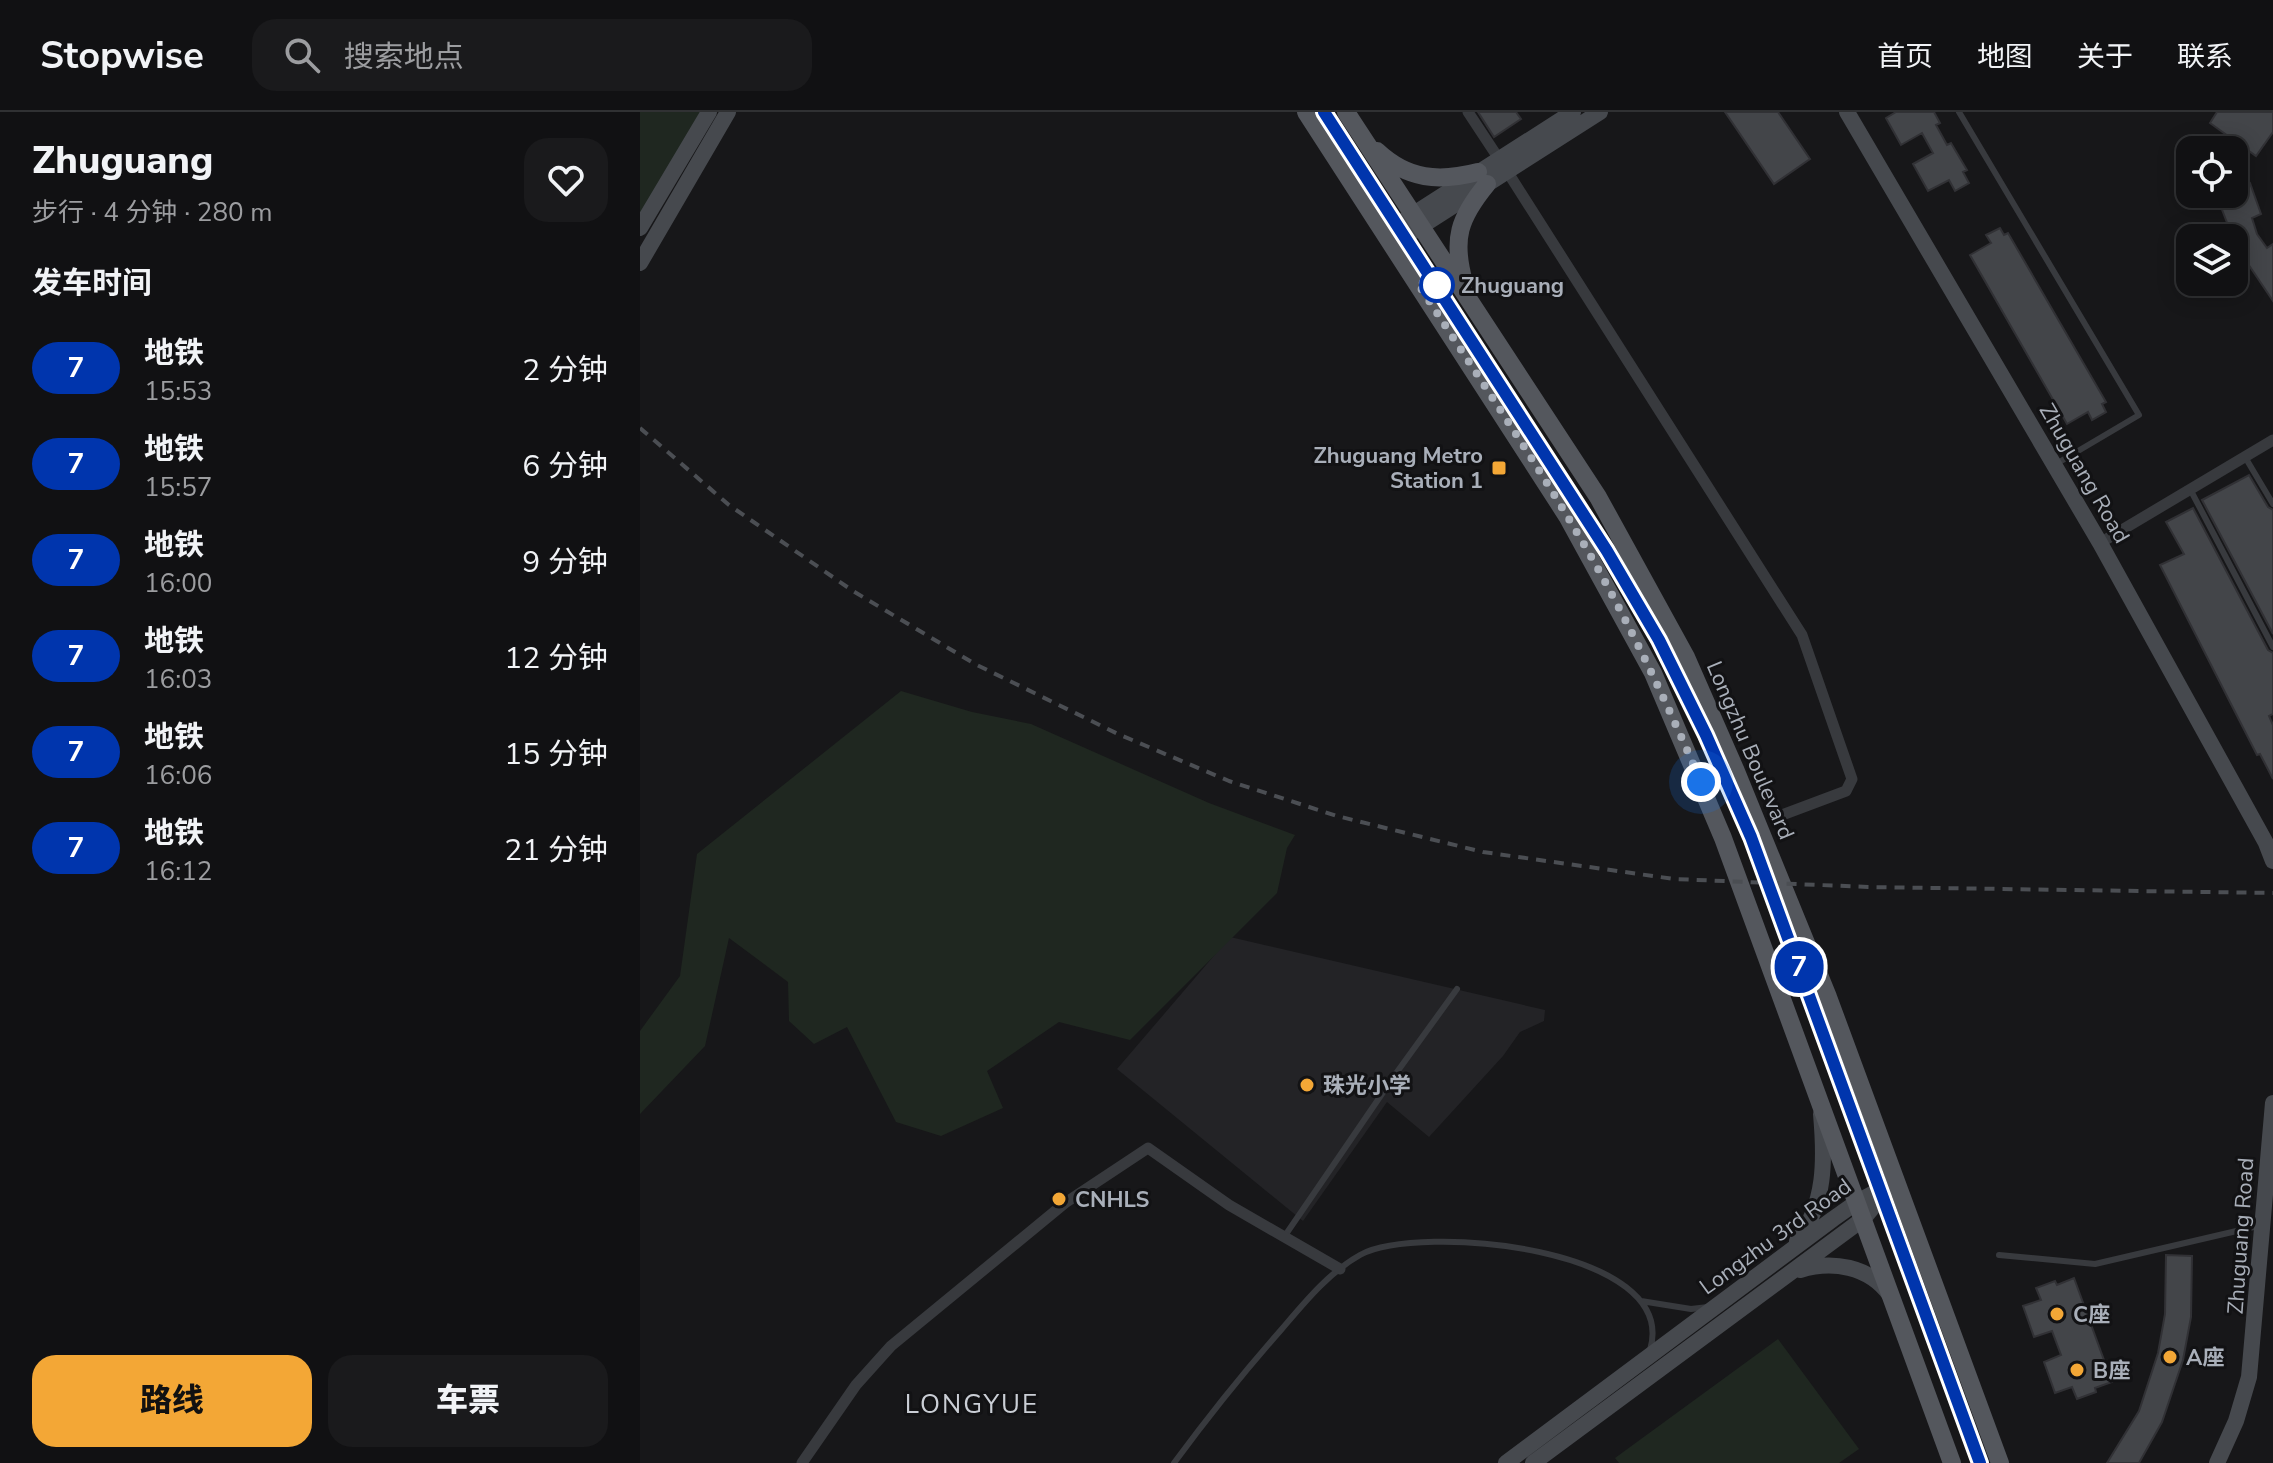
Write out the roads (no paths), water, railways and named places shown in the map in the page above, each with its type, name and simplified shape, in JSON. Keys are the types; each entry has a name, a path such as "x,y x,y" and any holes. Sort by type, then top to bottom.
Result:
{"main road":[{"path":"640,228 709,112"},
{"path":"640,263 728,112"},
{"path":"1306,112 1567,516 1653,673 1707,796 1952,1463"},
{"name":"Longzhu Boulevard","path":"1346,112 1598,497 1686,657 1828,997 2000,1463"},
{"path":"1389,238 1403,238 1418,220 1503,165 1573,112"},
{"path":"1503,165 1600,112"},
{"name":"Zhuguang Road","path":"1847,112 2100,543 2269,843 2273,861"},
{"path":"1363,137 1385,158 1408,171 1431,178 1483,178"},
{"path":"1468,296 1457,247 1460,223 1483,178"},
{"path":"1779,1259 1799,1238 1813,1214 1820,1192 1823,1161 1819,1101"},
{"name":"Zhuguang Road","path":"2217,1463 2236,1421 2249,1377 2273,1103"},
{"name":"Longzhu 3rd Road","path":"1533,1463 1787,1275 1896,1181"},
{"name":"Longzhu 3rd Road","path":"1506,1463 1779,1259 1860,1211"},
{"path":"1787,1275 1824,1264 1845,1266 1871,1276 1891,1297"}],"street":[{"path":"1468,112 1802,635 1852,779 1846,791 1782,815"},
{"path":"2100,543 2273,440"},
{"path":"802,1463 856,1385 891,1346 1065,1203 1148,1148 1229,1205 1340,1269"}],"lane":[{"path":"1959,112 2139,415 2055,464"},
{"path":"2245,457 2273,504"},
{"path":"2190,489 2273,647"},
{"path":"1284,1237 1457,989"},
{"path":"1999,1255 2095,1264 2261,1226"},
{"path":"1174,1463 1227,1392 1319,1286 1362,1254 1401,1245 1478,1241 1556,1255 1586,1266 1615,1280 1641,1301 1652,1336 1646,1358"},
{"path":"1641,1301 1691,1309 1715,1306"}],"railway":[{"path":"640,428 729,505 853,591 975,664 1118,734 1229,781 1337,816 1483,852 1674,879 1868,887 2273,893"}],"metro line":[{"name":"7","path":"1324,112 1607,551 1659,640 1706,735 1751,837 1980,1463"}],"place":[{"name":"Zhuguang","path":"1437,285"},
{"name":"Zhuguang Metro Station 1","path":"1499,468"},
{"name":"珠光小学","path":"1307,1085"},
{"name":"CNHLS","path":"1059,1199"},
{"name":"C座","path":"2057,1314"},
{"name":"A座","path":"2170,1357"},
{"name":"B座","path":"2077,1370"}],"district":[{"name":"LONGYUE","path":"972,1404"}]}
